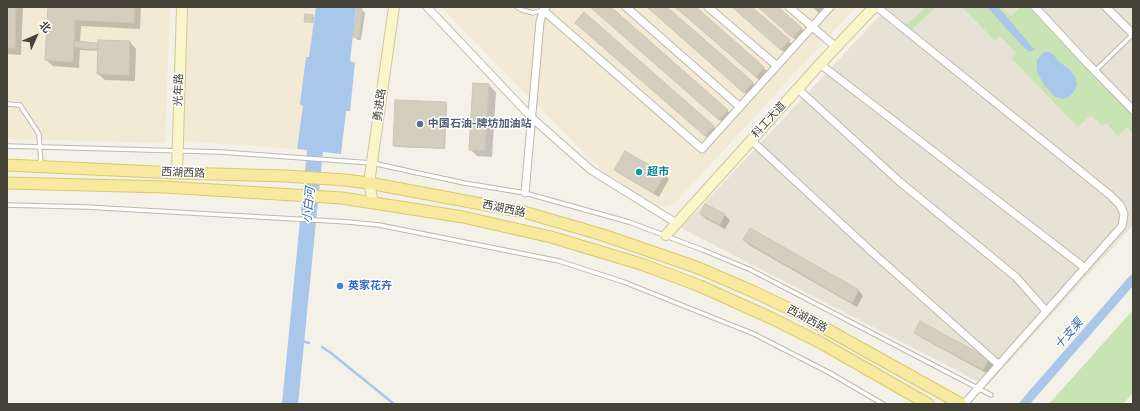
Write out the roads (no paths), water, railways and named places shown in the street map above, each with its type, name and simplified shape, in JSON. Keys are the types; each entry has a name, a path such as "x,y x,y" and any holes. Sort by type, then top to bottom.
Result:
{"main road":[{"name":"西湖西路","path":"7,166 286,176 345,180 369,183 524,212 603,235 696,267 796,312 962,404"},
{"name":"西湖西路","path":"7,183 165,187 342,198 463,217 551,237 648,267 700,286 771,318 823,344 928,404"}],"street":[{"name":"光年路","path":"177,173 182,7"},
{"name":"勇进路","path":"373,203 369,183 394,7"},
{"path":"427,7 532,118 591,170 673,221"},
{"path":"626,7 740,107"},
{"path":"708,7 777,66"},
{"path":"789,7 836,47"},
{"path":"525,193 540,22 544,8 702,149 830,7"},
{"name":"科工大道","path":"666,235 820,64 874,7"},
{"path":"877,7 1110,195 1120,205 1124,214 1122,226 999,365 962,404"},
{"path":"1035,7 1133,110"},
{"path":"1106,7 1133,34"},
{"path":"820,64 1085,268"},
{"path":"798,89 900,182 1016,277 1046,311"},
{"path":"751,140 873,253 999,365"}],"lane":[{"path":"517,7 522,10 533,12 544,8"},
{"path":"1095,71 1133,34"},
{"path":"7,104 20,105 39,134 41,167"},
{"path":"7,146 220,152 372,163 464,183 525,193 629,222 666,235 751,270 991,395"},
{"path":"7,205 86,207 348,222 379,226 539,257 624,282 754,334 828,372 884,404"}],"water":[{"path":"316,7 356,7 350,61 355,63 350,111 346,111 341,154 297,149 303,106 300,104 306,57 309,57"},
{"path":"987,7 998,7 1035,50 1029,51 1025,49"},
{"path":"1044,52 1049,52 1054,55 1058,61 1069,69 1075,77 1077,84 1075,90 1070,96 1064,99 1055,97 1044,85 1037,72 1037,60"}],"waterway":[{"name":"小白河","path":"290,404 317,130"},
{"name":"十支渠","path":"1024,404 1133,279"},
{"path":"296,339 309,343"},
{"path":"322,347 394,404"}],"place":[{"name":"中国石油-牌坊加油站","path":"420,124"},
{"name":"超市","path":"639,172"},
{"name":"英家花卉","path":"340,286"}]}
